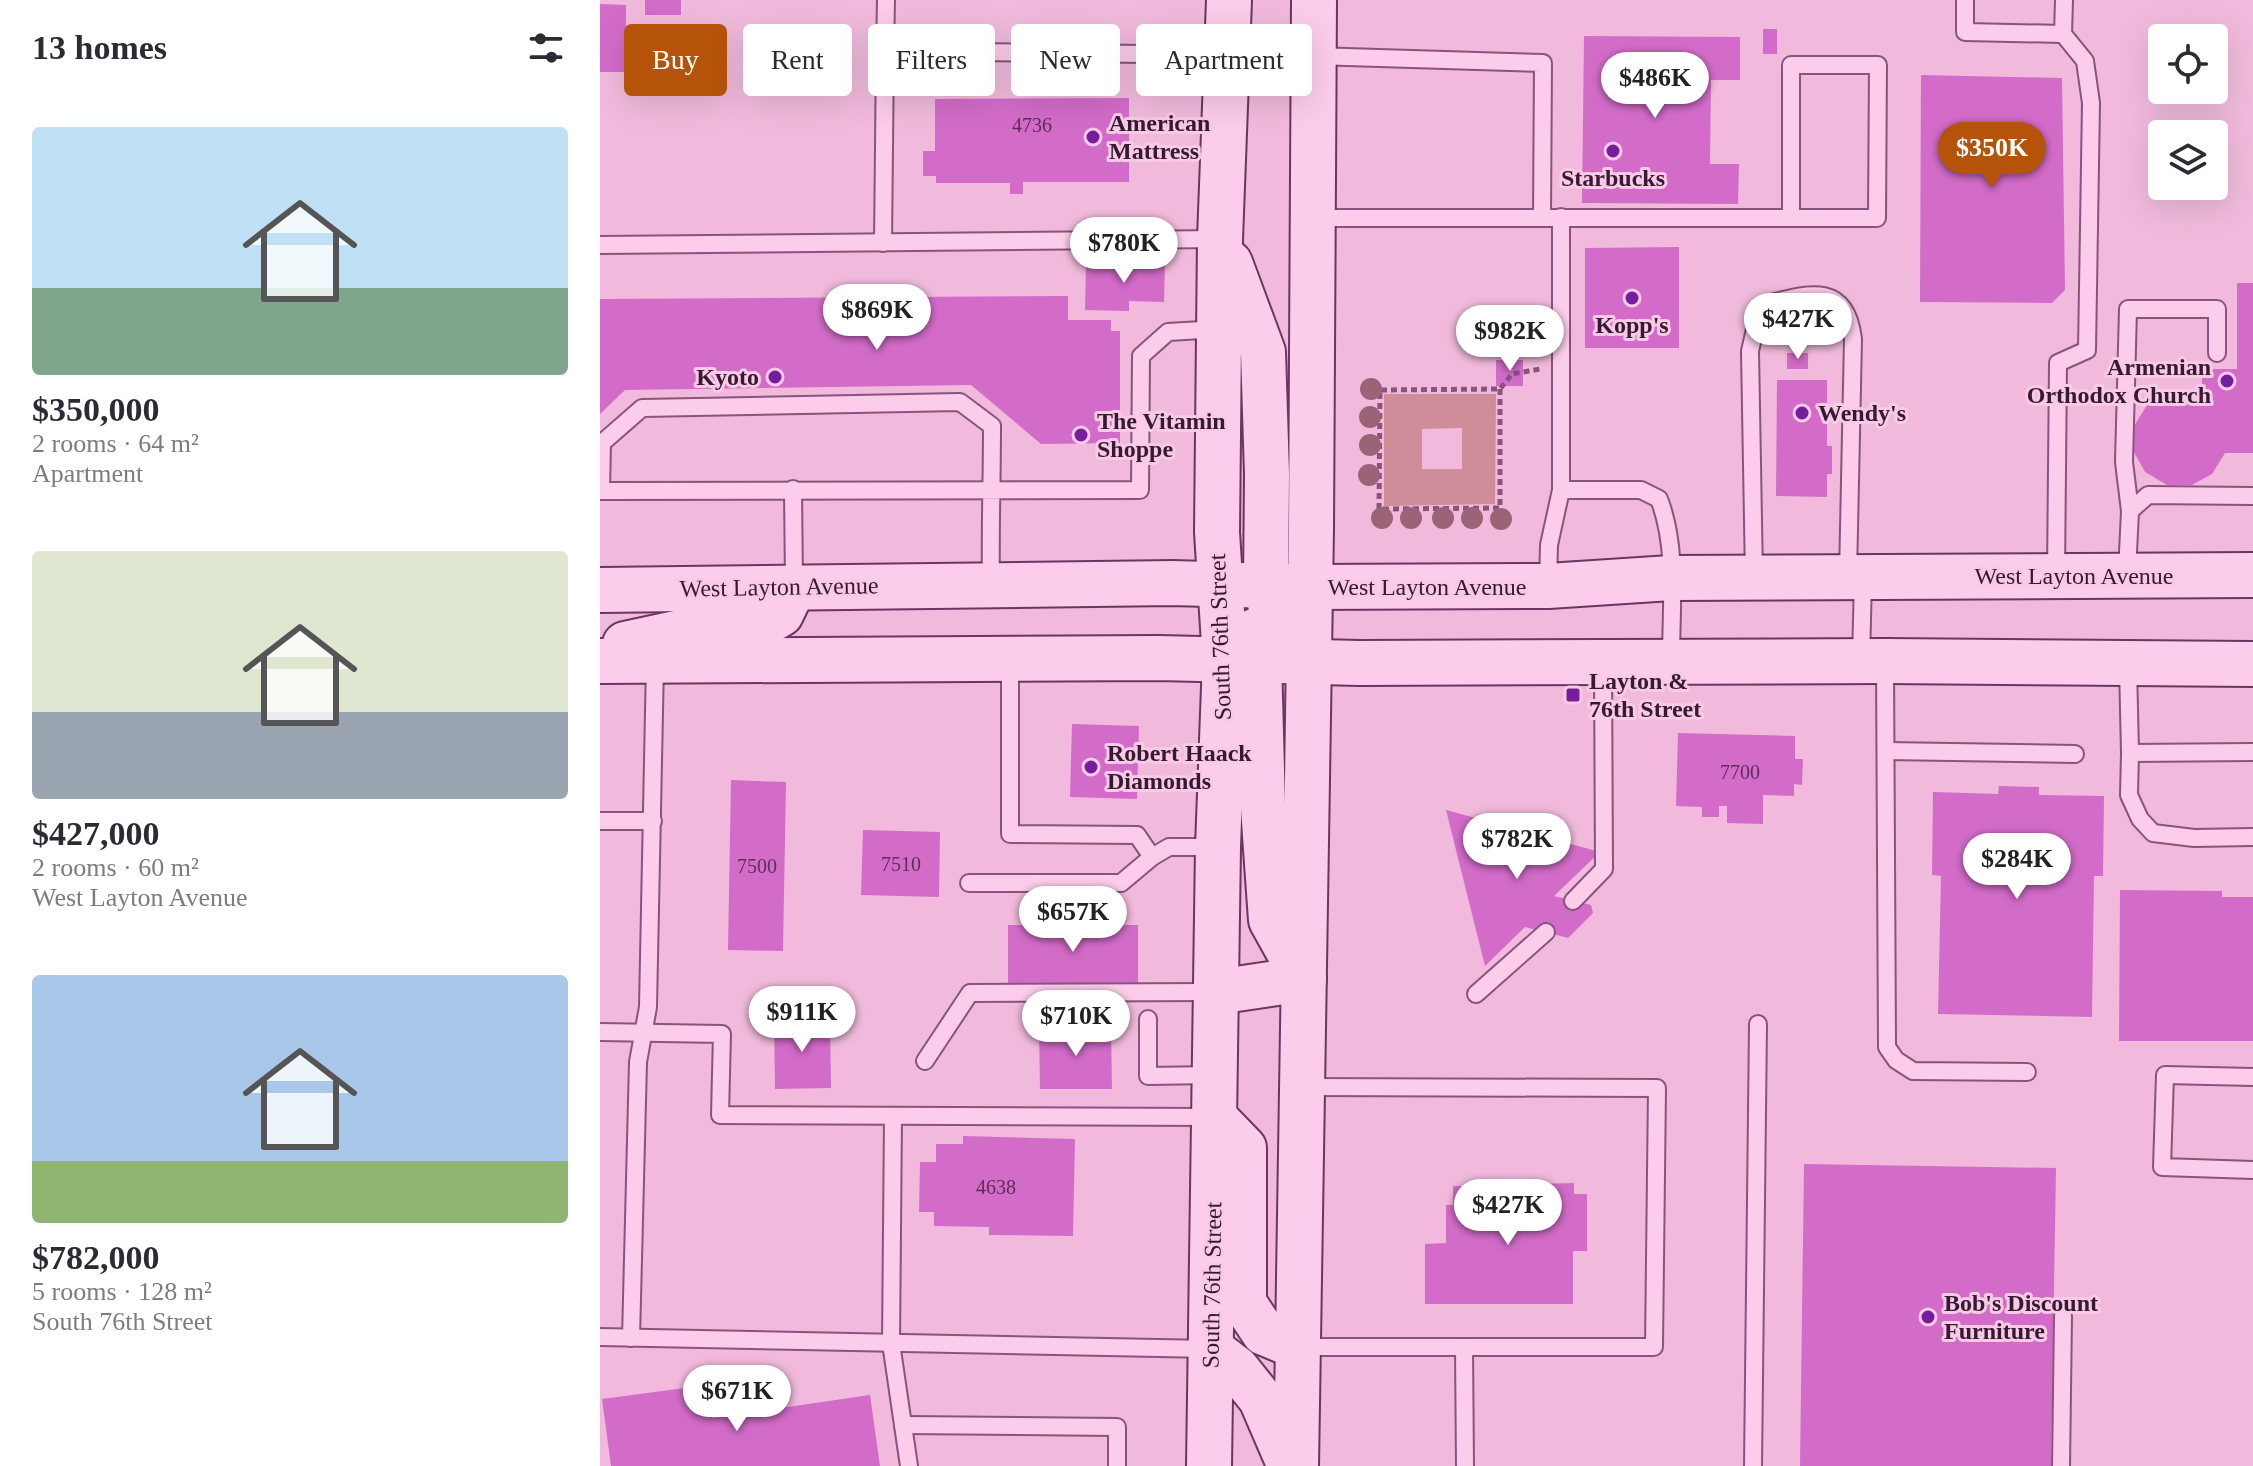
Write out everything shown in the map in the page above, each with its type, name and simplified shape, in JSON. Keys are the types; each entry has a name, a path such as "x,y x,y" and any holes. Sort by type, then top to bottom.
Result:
{"main road":[{"name":"South 76th Street","path":"1229,0 1229,24"},
{"path":"1293,1466 1304,979 1314,0"},
{"name":"South 76th Street","path":"1209,1466 1218,847 1242,660 1220,584 1217,518 1220,239 1226,96"},
{"path":"1220,239 1263,352 1267,474 1266,586 1277,634 1307,661"},
{"name":"West Layton Avenue","path":"600,590 991,584 1548,586 1671,578 2253,575"},
{"path":"600,652 690,630 757,628 781,614 794,587"},
{"path":"600,661 1010,658 2253,664"},
{"path":"1242,660 1263,807 1271,920 1304,979"},
{"path":"1216,992 1304,979"},
{"path":"1214,1096 1244,1148 1244,1303 1264,1333 1298,1347"},
{"path":"1211,1349 1237,1369 1261,1399 1293,1466"}],"lane":[{"path":"886,0 886,24"},
{"path":"1965,0 1965,32 2063,34"},
{"path":"2056,576 2058,363 2087,350 2091,103 2085,61 2063,34 2064,0"},
{"path":"995,52 1136,54"},
{"path":"1314,56 1543,63 1542,217"},
{"path":"1313,218 1542,217 1791,218 1877,218 1878,65 1791,65 1791,218"},
{"path":"883,243 885,96"},
{"path":"1548,586 1549,545 1561,490 1561,217"},
{"path":"600,245 1220,239"},
{"path":"1754,578 1750,351 1756,325 1767,304 1819,294 1839,301 1850,318 1853,339 1855,577 1873,661 1886,751 1887,1047 1896,1060 1913,1071 2027,1072"},
{"path":"2127,575 2130,511 2124,462 2128,309 2217,309 2217,353"},
{"path":"991,584 992,490 992,426 960,402 642,408 602,443 601,491 793,489 992,490 1140,490 1141,356 1168,332 1220,329"},
{"path":"793,489 794,587"},
{"path":"1561,490 1641,490 1659,499 1668,522 1671,661"},
{"path":"2130,511 2148,495 2253,496"},
{"path":"1010,658 1010,834 1137,835 1152,857"},
{"path":"631,1338 638,1062 648,1007 655,662"},
{"path":"1573,901 1604,869 1603,662"},
{"path":"2128,665 2129,795 2140,819 2153,833 2194,838 2253,837"},
{"path":"1886,751 2075,754"},
{"path":"2130,753 2253,752"},
{"path":"600,821 653,821"},
{"path":"969,883 1121,883 1169,847 1218,847"},
{"path":"1476,994 1546,932"},
{"path":"925,1061 970,993 1216,992"},
{"path":"1148,1019 1148,1076 1214,1096"},
{"path":"1753,1466 1758,1024"},
{"path":"600,1032 722,1034 720,1115 893,1116 1214,1096"},
{"path":"2253,1077 2165,1075 2162,1167 2253,1170"},
{"path":"1298,1347 1654,1347 1657,1088 1302,1087"},
{"path":"893,1116 891,1343 909,1466"},
{"path":"2061,1466 2063,1316"},
{"path":"600,1337 1211,1349"},
{"path":"1464,1347 1465,1466"},
{"path":"903,1425 1117,1427 1117,1466"}],"path":[{"path":"1500,389 1380,390 1379,509 1500,508 1500,389 1512,374 1561,365"}],"shaded area":[{"path":"1384,394 1496,394 1495,504 1384,506","holes":["1462,428 1462,469 1422,469 1422,429"]}],"building":[{"path":"645,0 681,0 681,15 645,15"},
{"path":"600,4 626,5 624,72 600,72"},
{"path":"1763,29 1777,29 1777,54 1763,54"},
{"path":"1584,36 1740,37 1740,80 1711,80 1710,164 1739,164 1738,204 1582,203"},
{"path":"1921,75 2062,78 2065,290 2052,303 1920,302"},
{"path":"1129,98 1129,182 1023,182 1023,194 1010,194 1010,183 936,183 936,176 923,176 923,151 935,151 935,99"},
{"name":"Kopp's","path":"1679,247 1679,348 1585,348 1585,248"},
{"path":"1129,262 1165,262 1164,302 1129,301 1129,311 1085,310 1086,264 1129,265"},
{"name":"Armenian Orthodox Church","path":"2237,283 2253,283 2253,453 2225,453 2212,474 2192,485 2167,485 2145,472 2134,452 2134,426 2147,405 2168,393 2192,393 2202,398 2202,369 2237,369"},
{"path":"1068,296 1068,320 1111,320 1111,331 1120,331 1120,443 1041,444 971,385 625,390 600,414 600,299"},
{"path":"1787,353 1808,353 1808,369 1787,369"},
{"path":"1496,360 1523,360 1523,386 1496,386"},
{"name":"Wendy's","path":"1777,380 1827,380 1827,446 1832,446 1832,474 1827,474 1827,497 1776,496"},
{"path":"1072,724 1139,726 1137,799 1070,797"},
{"path":"1678,733 1795,736 1795,759 1803,759 1802,785 1794,784 1794,796 1763,795 1763,824 1727,823 1727,806 1719,806 1719,817 1702,817 1702,807 1676,806"},
{"path":"731,780 786,782 783,951 728,950"},
{"path":"1999,786 2039,787 2039,795 2104,796 2103,876 2094,876 2092,1017 1938,1014 1941,876 1932,875 1933,792 1998,794"},
{"path":"1446,810 1600,852 1554,896 1591,905 1593,913 1568,938 1525,927 1485,966"},
{"path":"863,830 940,832 939,897 861,895"},
{"path":"2120,890 2222,891 2222,897 2253,897 2253,1041 2119,1041"},
{"path":"1008,925 1138,925 1138,984 1008,984"},
{"path":"830,1019 831,1088 775,1089 774,1020"},
{"path":"1039,1027 1111,1027 1112,1089 1040,1089"},
{"path":"963,1136 1075,1139 1073,1236 989,1235 989,1227 934,1226 934,1212 919,1212 920,1162 936,1162 936,1144 963,1144"},
{"name":"Bob's Discount Furniture","path":"1804,1164 2056,1168 2051,1466 1800,1466"},
{"path":"1574,1183 1574,1194 1587,1194 1587,1251 1573,1251 1573,1304 1425,1304 1425,1244 1446,1243 1446,1205 1453,1205 1453,1186 1497,1186 1497,1195 1534,1195 1534,1184"},
{"path":"707,1385 712,1418 870,1395 880,1466 611,1466 602,1399"}],"place":[{"name":"American Mattress","path":"1093,137"},
{"name":"Starbucks","path":"1613,151"},
{"name":"Kopp's","path":"1632,298"},
{"name":"Kyoto","path":"775,377"},
{"name":"Armenian Orthodox Church","path":"2227,381"},
{"name":"Wendy's","path":"1802,413"},
{"name":"The Vitamin Shoppe","path":"1081,435"},
{"name":"Layton & 76th Street","path":"1573,695"},
{"name":"Robert Haack Diamonds","path":"1091,767"},
{"name":"Bob's Discount Furniture","path":"1928,1317"}]}
